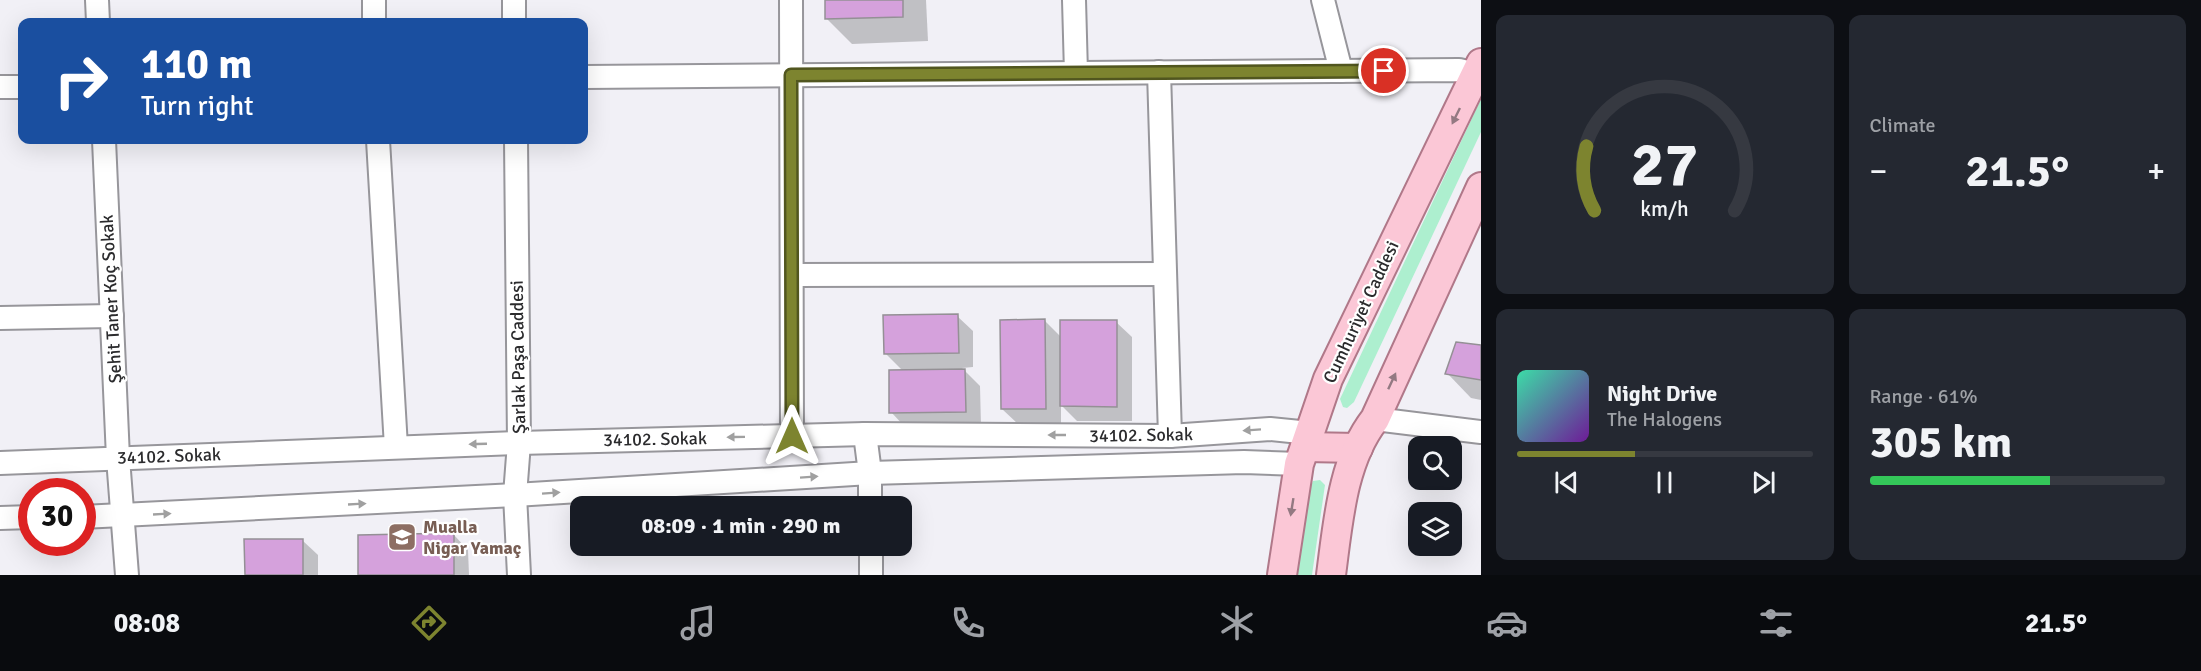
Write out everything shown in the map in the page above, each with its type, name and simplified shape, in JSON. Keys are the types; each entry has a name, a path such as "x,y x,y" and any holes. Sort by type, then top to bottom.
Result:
{"main road":[{"name":"Cumhuriyet Caddesi","path":"1282,575 1305,448 1328,379 1478,69"},
{"path":"1331,575 1344,494 1363,434 1375,419 1481,187"},
{"path":"1305,448 1358,447"}],"street":[{"path":"97,0 98,18"},
{"path":"374,0 374,18"},
{"path":"514,0 514,18"},
{"path":"791,0 792,436"},
{"path":"1074,0 1076,73"},
{"path":"1323,0 1341,71"},
{"path":"588,77 1478,69"},
{"path":"1158,72 1170,436"},
{"path":"0,87 18,87"},
{"name":"Şehit Taner Koç Sokak","path":"104,144 118,458 128,575"},
{"path":"378,144 396,447"},
{"name":"Şarlak Paşa Caddesi","path":"516,144 519,442 515,495 519,575"},
{"path":"792,275 1165,274"},
{"path":"0,318 112,316"},
{"path":"1375,419 1481,432"},
{"name":"34102. Sokak","path":"0,463 519,442 865,434 1170,436 1270,429 1305,448"},
{"path":"865,434 870,473 870,496"},
{"name":"34102. Sokak","path":"96,517 515,495 870,473 1244,462 1305,448"},
{"path":"0,518 18,518"},
{"path":"870,556 871,575"}],"green space":[{"path":"1481,99 1481,132 1354,402 1347,408 1343,407 1340,399"},
{"path":"1320,480 1325,485 1312,575 1297,575 1311,485 1313,481"}],"building":[{"path":"825,0 903,0 903,17 825,19"},
{"path":"958,314 959,353 884,354 883,315"},
{"path":"1045,319 1046,409 1001,409 1000,320"},
{"path":"1060,320 1117,320 1117,407 1060,406"},
{"path":"1456,342 1481,345 1481,380 1445,374"},
{"path":"965,369 966,412 889,413 889,370"},
{"path":"454,533 454,575 358,575 358,535"},
{"path":"244,539 303,539 303,575 245,575"}],"place":[{"name":"Mualla Nigar Yamaç","path":"402,537"}],"route":[{"path":"792,436 791,75 1384,71"}]}
